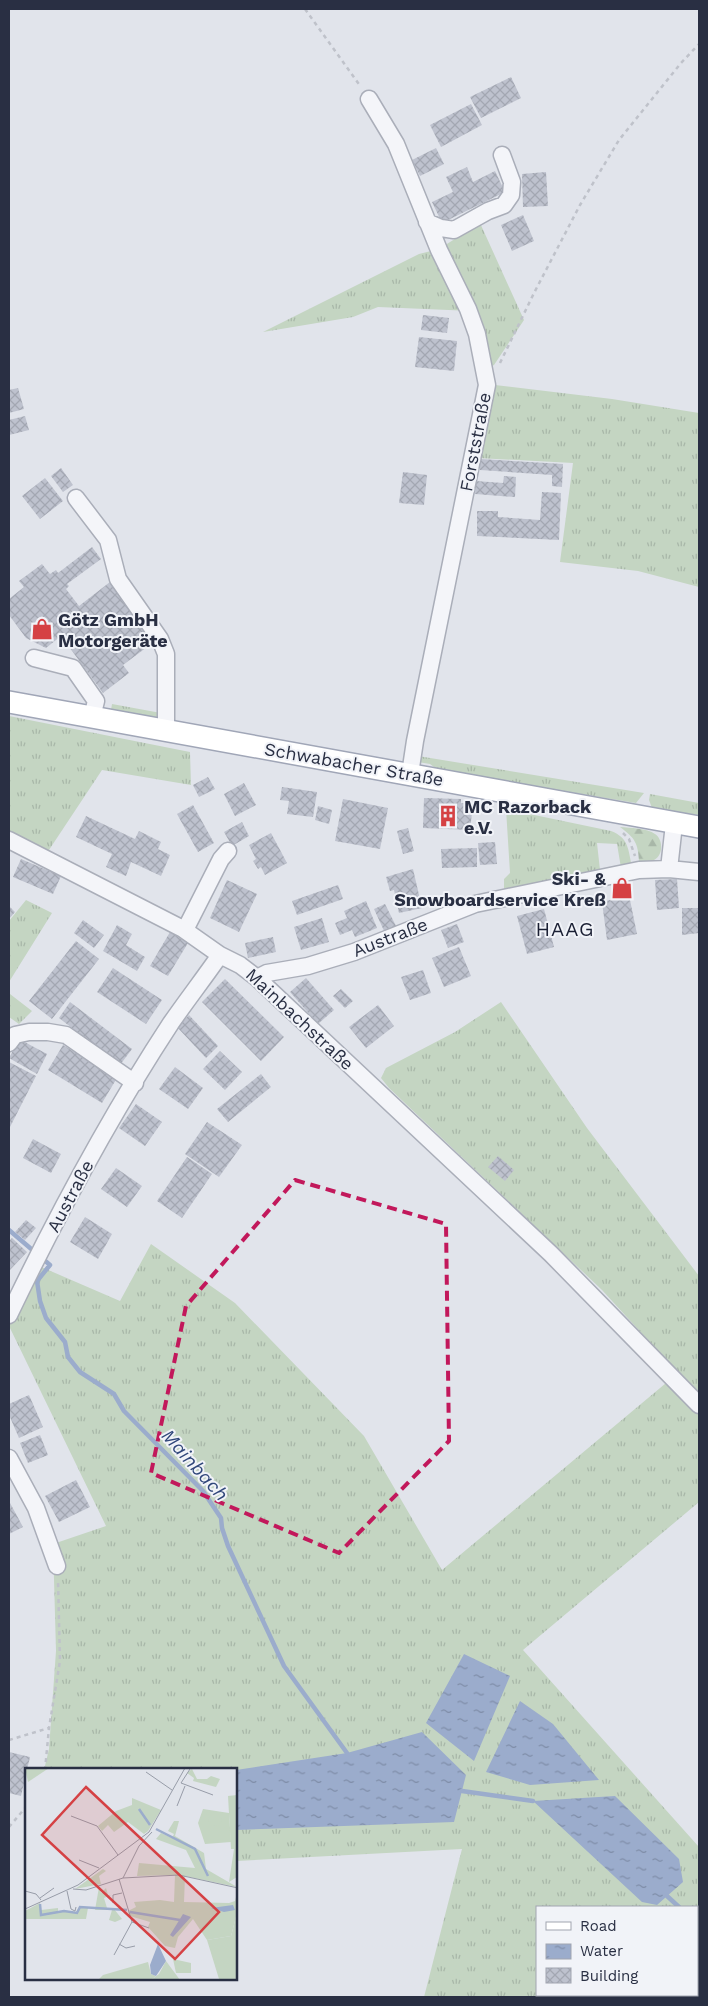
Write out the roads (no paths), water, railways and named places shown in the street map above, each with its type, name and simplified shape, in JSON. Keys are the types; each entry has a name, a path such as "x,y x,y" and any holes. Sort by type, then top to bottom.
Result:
{"main road":[{"name":"Schwabacher Straße","path":"9,702 699,828"}],"street":[{"name":"Forststraße","path":"369,99 396,144 427,222 468,309 477,334 486,385 410,774"},
{"path":"427,222 441,228 454,230 488,211 504,205 510,195 512,182 502,155"},
{"path":"76,498 108,540 118,579 160,639 166,654 166,731"},
{"path":"34,658 73,668 96,701 92,717"},
{"path":"670,869 674,824"},
{"name":"Mainbachstraße","path":"9,840 185,930 257,978 551,1254 699,1405"},
{"path":"185,930 221,859 228,851"},
{"name":"Austraße","path":"257,978 267,973 308,966 354,952 475,904 639,870 670,869 699,872"},
{"name":"Austraße","path":"9,1315 32,1267 98,1143 171,1023 220,955"},
{"path":"9,1043 15,1035 28,1032 48,1032 66,1035 135,1083"},
{"path":"9,1458 36,1508 57,1566"}],"water":[{"path":"464,1654 510,1676 474,1761 426,1723"},
{"path":"520,1701 553,1724 599,1780 530,1785 486,1772"},
{"path":"422,1732 466,1775 454,1822 238,1830 238,1770 347,1753"},
{"path":"615,1796 679,1859 683,1882 657,1905 642,1902 533,1801"},
{"path":"698,1910 699,1910 699,1975 698,1973"}],"waterway":[{"name":"Mainbach","path":"9,1230 50,1265 37,1281 40,1301 46,1318 65,1342 68,1357 80,1372 114,1394 124,1411 203,1491 221,1518 228,1546 284,1666 347,1753"},
{"path":"462,1791 533,1801"},
{"path":"667,1896 678,1906"}],"place":[{"name":"Götz GmbH Motorgeräte","path":"42,629"},
{"name":"MC Razorback e.V.","path":"448,816"},
{"name":"Ski- & Snowboardservice Kreß","path":"622,888"}],"district":[{"name":"HAAG","path":"565,929"}]}
